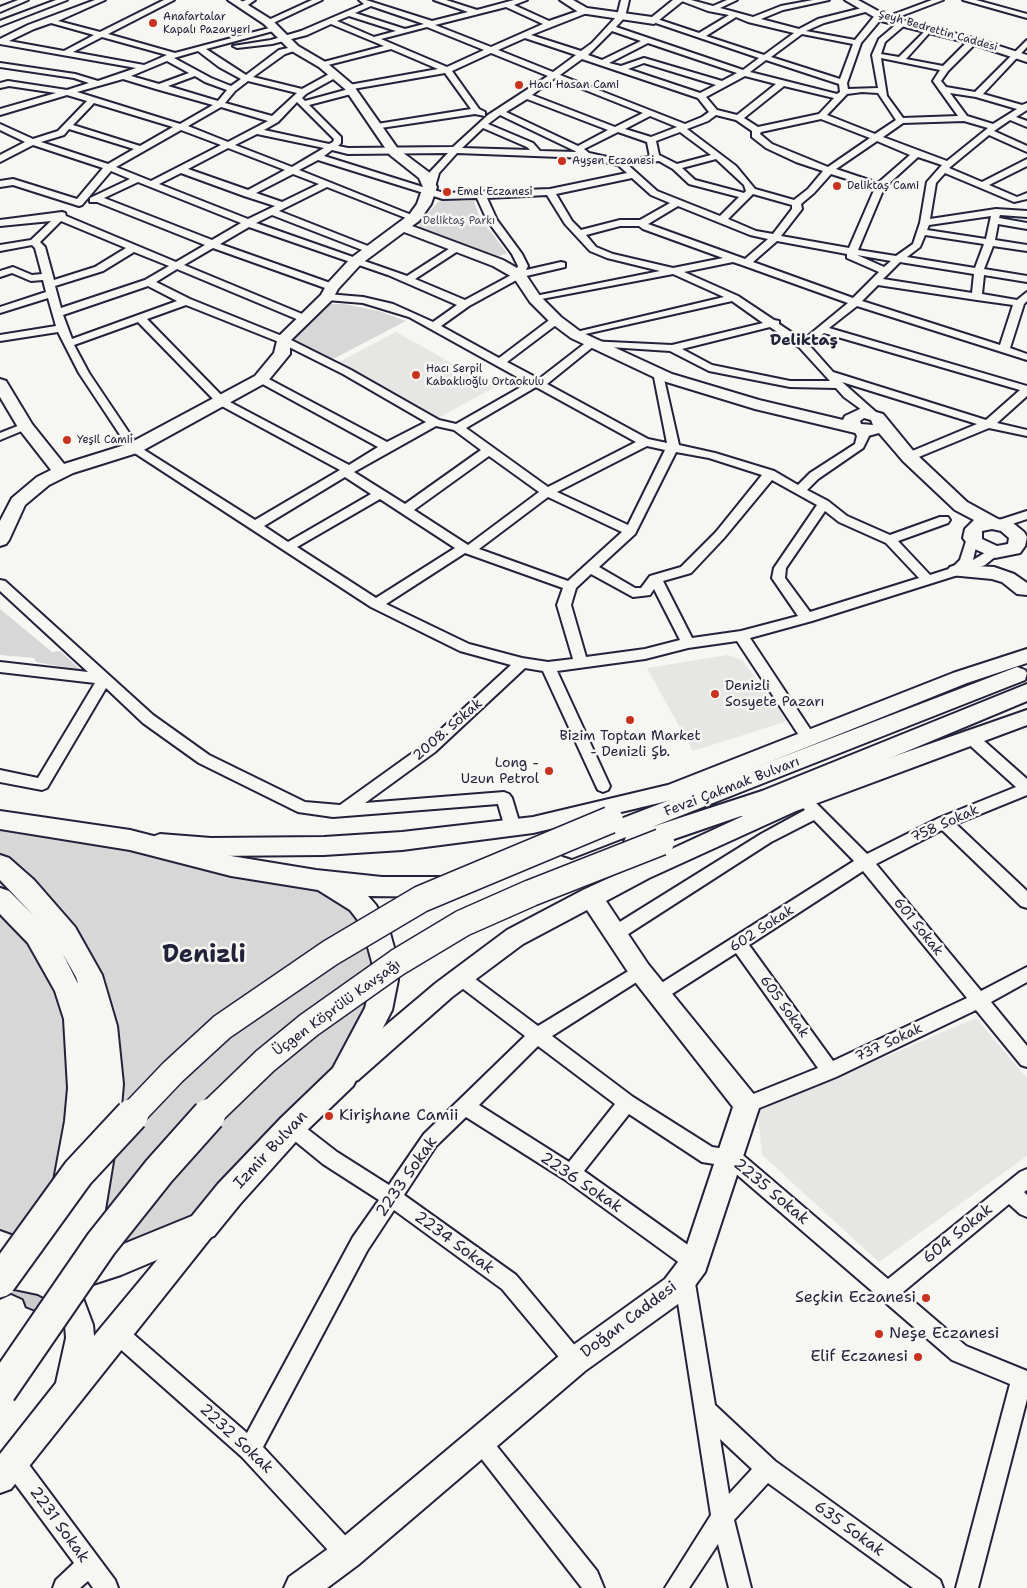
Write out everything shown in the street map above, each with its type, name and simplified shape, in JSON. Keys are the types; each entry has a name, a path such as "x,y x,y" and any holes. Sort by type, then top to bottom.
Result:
{"main road":[{"path":"565,0 584,11 654,21 678,0"},
{"path":"0,540 18,502 33,488 61,472 134,448 222,402 260,379 282,354 283,340 356,261 409,222 424,204 429,190 425,176 394,152 351,89 323,64 280,34 242,2"},
{"name":"Şeyh Bedrettin Caddesi","path":"861,3 882,18 973,41 1015,53 1027,59"},
{"path":"409,222 458,247 498,263 519,275 535,299 556,320 576,335 592,343 686,384 755,404 815,418 863,422 909,457 967,510 996,524 1022,531"},
{"path":"0,384 25,426 61,472"},
{"path":"967,510 997,519 1022,531"},
{"path":"967,510 964,519 972,536 981,547 997,553 1014,550 1022,531"},
{"path":"972,536 978,525 996,524"},
{"path":"997,553 1026,592"},
{"path":"956,571 994,573 1008,578 1026,592"},
{"path":"0,1281 78,1173 172,1072 222,1028 330,953 421,899 672,792 960,678 1020,670"},
{"name":"Fevzi Çakmak Bulvarı","path":"0,820 130,840 231,866 316,880 382,887 442,887 490,877 536,862 724,790 1020,670"},
{"name":"Fevzi Çakmak Bulvarı","path":"661,842 729,816 1020,670"},
{"path":"343,1077 460,977 515,936 641,872 969,736 1027,717"},
{"path":"610,820 671,807 724,790"},
{"path":"130,840 211,847 324,846 402,841 514,828 610,808 672,792"},
{"path":"382,995 391,980 414,952 450,919 470,907 528,882 688,823 760,800"},
{"path":"661,842 803,806"},
{"name":"Üçgen Köprülü Kavşağı","path":"0,1391 101,1244 158,1172 215,1109 272,1055 309,1025 398,962 463,923 539,890 661,842"},
{"path":"0,865 25,887 66,935 89,975 103,1026 108,1054 109,1084 106,1119 94,1195 88,1222 66,1243 67,1191 80,1121 82,1088 78,1019 68,990 53,960 36,935 0,898"},
{"path":"316,880 359,903 373,922 385,962 386,980 382,995"},
{"path":"591,897 640,971 747,1105"},
{"name":"Izmir Bulvan","path":"203,1226 229,1194 291,1127 343,1077 372,1024 382,995"},
{"name":"Doğan Caddesi","path":"300,1588 346,1554 575,1361 675,1289 689,1270 731,1157 747,1105"},
{"path":"0,1246 12,1257 46,1269 90,1270 121,1260 203,1226"},
{"path":"6,1470 203,1226"},
{"path":"0,1272 40,1281 59,1290 76,1311 80,1338 68,1391"},
{"path":"0,1355 12,1320"}],"street":[{"path":"0,10 24,0"},
{"path":"0,24 63,0"},
{"path":"1,42 31,27 51,21 100,0"},
{"path":"65,53 170,0"},
{"path":"199,48 250,45 280,34 318,0"},
{"path":"358,0 430,24 684,128 748,184 748,194 722,220"},
{"path":"438,0 476,12"},
{"path":"374,40 520,0"},
{"path":"429,190 435,172 453,150 495,115 526,96 583,55 620,17 625,0"},
{"path":"683,0 800,32 857,43"},
{"path":"711,8 733,0"},
{"path":"752,20 781,8 825,0"},
{"path":"916,0 926,4"},
{"path":"822,116 841,95 843,83 857,43 882,18 939,0"},
{"path":"967,0 1027,16"},
{"path":"701,96 744,73 800,32 861,3"},
{"path":"0,112 99,84 171,56 199,48 280,34 333,22 370,4"},
{"path":"507,4 549,24"},
{"path":"301,98 447,70 549,24 584,11"},
{"path":"350,14 404,31"},
{"path":"700,36 734,15"},
{"path":"0,16 31,27"},
{"path":"51,21 171,56 195,73 232,89"},
{"path":"654,21 843,83"},
{"path":"333,22 447,70 476,111"},
{"path":"901,121 881,91 876,55 882,41 902,24"},
{"path":"611,28 781,84 841,95 862,90 881,91"},
{"path":"901,60 928,30"},
{"path":"0,248 34,242 78,203 109,167 219,105 232,89 282,52 280,34"},
{"path":"526,36 701,96 714,112 739,118 760,129"},
{"path":"604,62 647,41"},
{"path":"964,118 937,81 945,69 973,41"},
{"path":"1,42 144,67"},
{"path":"977,95 1027,42"},
{"path":"323,64 393,46"},
{"path":"199,48 222,65 246,78 301,98 338,139 332,148 247,194"},
{"path":"876,55 945,69"},
{"path":"621,69 644,60 723,84"},
{"path":"0,65 75,76 99,84"},
{"path":"159,87 195,73"},
{"path":"292,113 301,98 334,75"},
{"path":"0,76 4,85 71,93 182,127 326,184 409,222"},
{"path":"123,76 275,120"},
{"path":"739,118 781,84"},
{"path":"942,89 977,95 1025,107"},
{"path":"526,96 610,141 621,164 654,193 753,232 775,238 839,249 1027,279"},
{"path":"0,159 32,142 60,132 92,100"},
{"path":"803,345 855,302 898,259 917,245 924,227 932,182 946,167 991,130 1025,107"},
{"path":"377,127 476,111 495,115 578,149 586,155"},
{"path":"578,149 610,141 651,140 705,119 714,112"},
{"path":"152,184 292,113 318,118"},
{"path":"257,131 348,151 453,150 586,155 650,113"},
{"path":"880,187 833,168 799,160 769,146 755,135 760,129 822,116 946,167 980,186 1017,200 1027,196"},
{"path":"1009,117 1027,124"},
{"path":"651,140 655,158 661,158 676,167 692,182 708,188 796,203 811,191 833,168 901,121 964,118 1027,149"},
{"path":"484,125 530,145 538,154"},
{"path":"68,126 142,149"},
{"path":"0,127 32,142 109,167 248,223 407,280 465,304"},
{"path":"0,145 14,151"},
{"path":"853,251 880,187 916,154"},
{"path":"676,167 718,156"},
{"path":"317,157 429,190 443,196 550,192 632,175"},
{"path":"621,164 661,158"},
{"path":"980,186 1027,162"},
{"path":"180,169 281,205"},
{"path":"0,176 78,203 98,199 137,179"},
{"path":"0,184 13,182"},
{"path":"186,198 214,182"},
{"path":"57,313 149,282 248,223 326,184"},
{"path":"550,192 568,222 593,249 610,256 674,271 734,298 775,323 803,345 832,375 848,395 863,422 862,442 859,446 814,476 800,490"},
{"path":"481,196 492,220 517,254 523,266 519,275"},
{"path":"98,199 329,292 389,306 434,326 645,442 711,455 770,474 824,504 843,519 890,540 928,580"},
{"path":"579,234 620,223 642,223 677,203"},
{"path":"746,263 775,238 797,209 796,203"},
{"path":"270,211 370,250"},
{"path":"924,227 995,216 1027,214"},
{"path":"995,216 1027,226"},
{"path":"977,297 980,270 990,242 995,216"},
{"path":"0,223 59,218 303,318"},
{"path":"642,223 646,227 855,302 1027,357"},
{"path":"924,227 990,242 1027,248"},
{"path":"34,242 40,247 61,328 68,344 84,374 134,448 376,604 465,648 522,663 548,667 645,654 688,643 742,636 807,618 956,571 997,553"},
{"path":"407,280 458,247"},
{"path":"0,310 50,285 99,270 133,248"},
{"path":"839,249 853,259 885,271"},
{"path":"535,299 733,259"},
{"path":"434,326 465,304 519,275 561,265"},
{"path":"0,274 12,270 50,285"},
{"path":"875,281 1019,304"},
{"path":"149,282 186,301 283,340 347,372 435,422 458,428 488,452 547,492 631,531"},
{"path":"1004,350 1019,304 1027,295"},
{"path":"576,335 734,298"},
{"path":"68,344 141,319 186,301"},
{"path":"141,319 222,402 348,471 378,495 467,549 570,586"},
{"path":"500,362 556,320"},
{"path":"458,428 538,383 592,343 672,348 775,323"},
{"path":"0,338 61,328"},
{"path":"820,329 1026,392"},
{"path":"672,348 710,368 790,384 839,385"},
{"path":"582,662 564,605 570,586 631,531 673,446 658,372"},
{"path":"832,375 988,424 1027,433"},
{"path":"260,379 387,447"},
{"path":"909,457 988,424 1026,392"},
{"path":"256,525 387,447 435,422"},
{"path":"0,437 25,426"},
{"path":"376,604 467,549 547,492 645,442"},
{"path":"404,510 488,452"},
{"path":"589,567 633,592 645,592 656,579 686,570 720,535 770,474"},
{"path":"288,547 378,495"},
{"path":"807,618 778,578 780,568 824,504"},
{"path":"890,540 944,520"},
{"path":"956,571 966,561 972,536"},
{"path":"656,579 688,643"},
{"path":"0,584 148,719 204,759 303,808 323,811 344,810 504,798 514,828"},
{"path":"742,636 809,738"},
{"name":"2008. Sokak","path":"344,810 430,748 522,663"},
{"path":"0,667 104,679"},
{"path":"548,667 603,786"},
{"path":"0,776 42,784 104,679"},
{"path":"969,736 1027,788"},
{"name":"758 Sokak","path":"865,862 944,822 1027,788"},
{"path":"616,934 665,900 766,838 803,806"},
{"name":"601 Sokak","path":"803,806 865,862 1027,1059"},
{"path":"944,822 1027,901"},
{"name":"602 Sokak","path":"658,994 865,862"},
{"name":"605 Sokak","path":"739,944 830,1071"},
{"name":"2233 Sokak","path":"250,1449 360,1244 430,1140 537,1036 640,971"},
{"name":"737 Sokak","path":"747,1105 830,1071 978,1001 1027,974"},
{"name":"2235 Sokak","path":"460,977 627,1103 710,1156 731,1157 959,1353 1024,1380"},
{"path":"572,1173 627,1103"},
{"name":"2236 Sokak","path":"465,1106 543,1158 572,1173 689,1270"},
{"name":"2234 Sokak","path":"291,1127 330,1158 392,1198 509,1282 575,1361"},
{"name":"604 Sokak","path":"888,1291 1027,1178"},
{"path":"1010,1192 1027,1208"},
{"path":"689,1270 705,1410 722,1517 740,1588"},
{"name":"2232 Sokak","path":"116,1333 250,1449 346,1554"},
{"path":"967,1588 1024,1380"},
{"name":"635 Sokak","path":"705,1410 767,1469 932,1588"},
{"path":"480,1442 589,1579 593,1588"},
{"path":"676,1588 722,1517 767,1469"},
{"name":"2231 Sokak","path":"6,1470 107,1588"},
{"path":"64,1588 88,1565"}],"shaded area":[{"name":"Hacı Serpil Kabaklıoğlu Ortaokulu","path":"396,332 495,387 436,419 339,362"},
{"name":"Denizli Sosyete Pazarı","path":"728,655 742,660 788,721 693,751 647,668"},
{"path":"976,1018 1027,1078 1027,1156 879,1262 762,1155 758,1111"}],"green space":[{"name":"Deliktaş Parkı","path":"440,200 474,201 480,218 507,253 499,256 424,231 419,227 420,222"},
{"path":"325,304 344,304 379,311 406,321 333,359 292,340"},
{"path":"0,609 52,652 60,651 81,670 36,662 34,658 0,655"},
{"path":"0,820 316,880 373,922 373,1024 203,1226 90,1270 0,1246"}],"tunnel":[{"path":"11,1311 42,1264"},
{"path":"24,1323 60,1271"}],"place":[{"name":"Anafartalar Kapalı Pazaryeri","path":"153,23"},
{"name":"Hacı Hasan Cami","path":"519,85"},
{"name":"Ayşen Eczanesi","path":"562,161"},
{"name":"Deliktaş Cami","path":"837,186"},
{"name":"Emel Eczanesi","path":"447,192"},
{"name":"Hacı Serpil Kabaklıoğlu Ortaokulu","path":"416,375"},
{"name":"Yeşil Camii","path":"67,440"},
{"name":"Denizli Sosyete Pazarı","path":"715,694"},
{"name":"Bizim Toptan Market - Denizli Şb.","path":"630,720"},
{"name":"Long - Uzun Petrol","path":"549,771"},
{"name":"Kirişhane Camii","path":"329,1116"},
{"name":"Seçkin Eczanesi","path":"926,1298"},
{"name":"Neşe Eczanesi","path":"879,1334"},
{"name":"Elif Eczanesi","path":"918,1357"}],"district":[{"name":"Deliktaş","path":"804,341"},
{"name":"Denizli","path":"204,956"}]}
